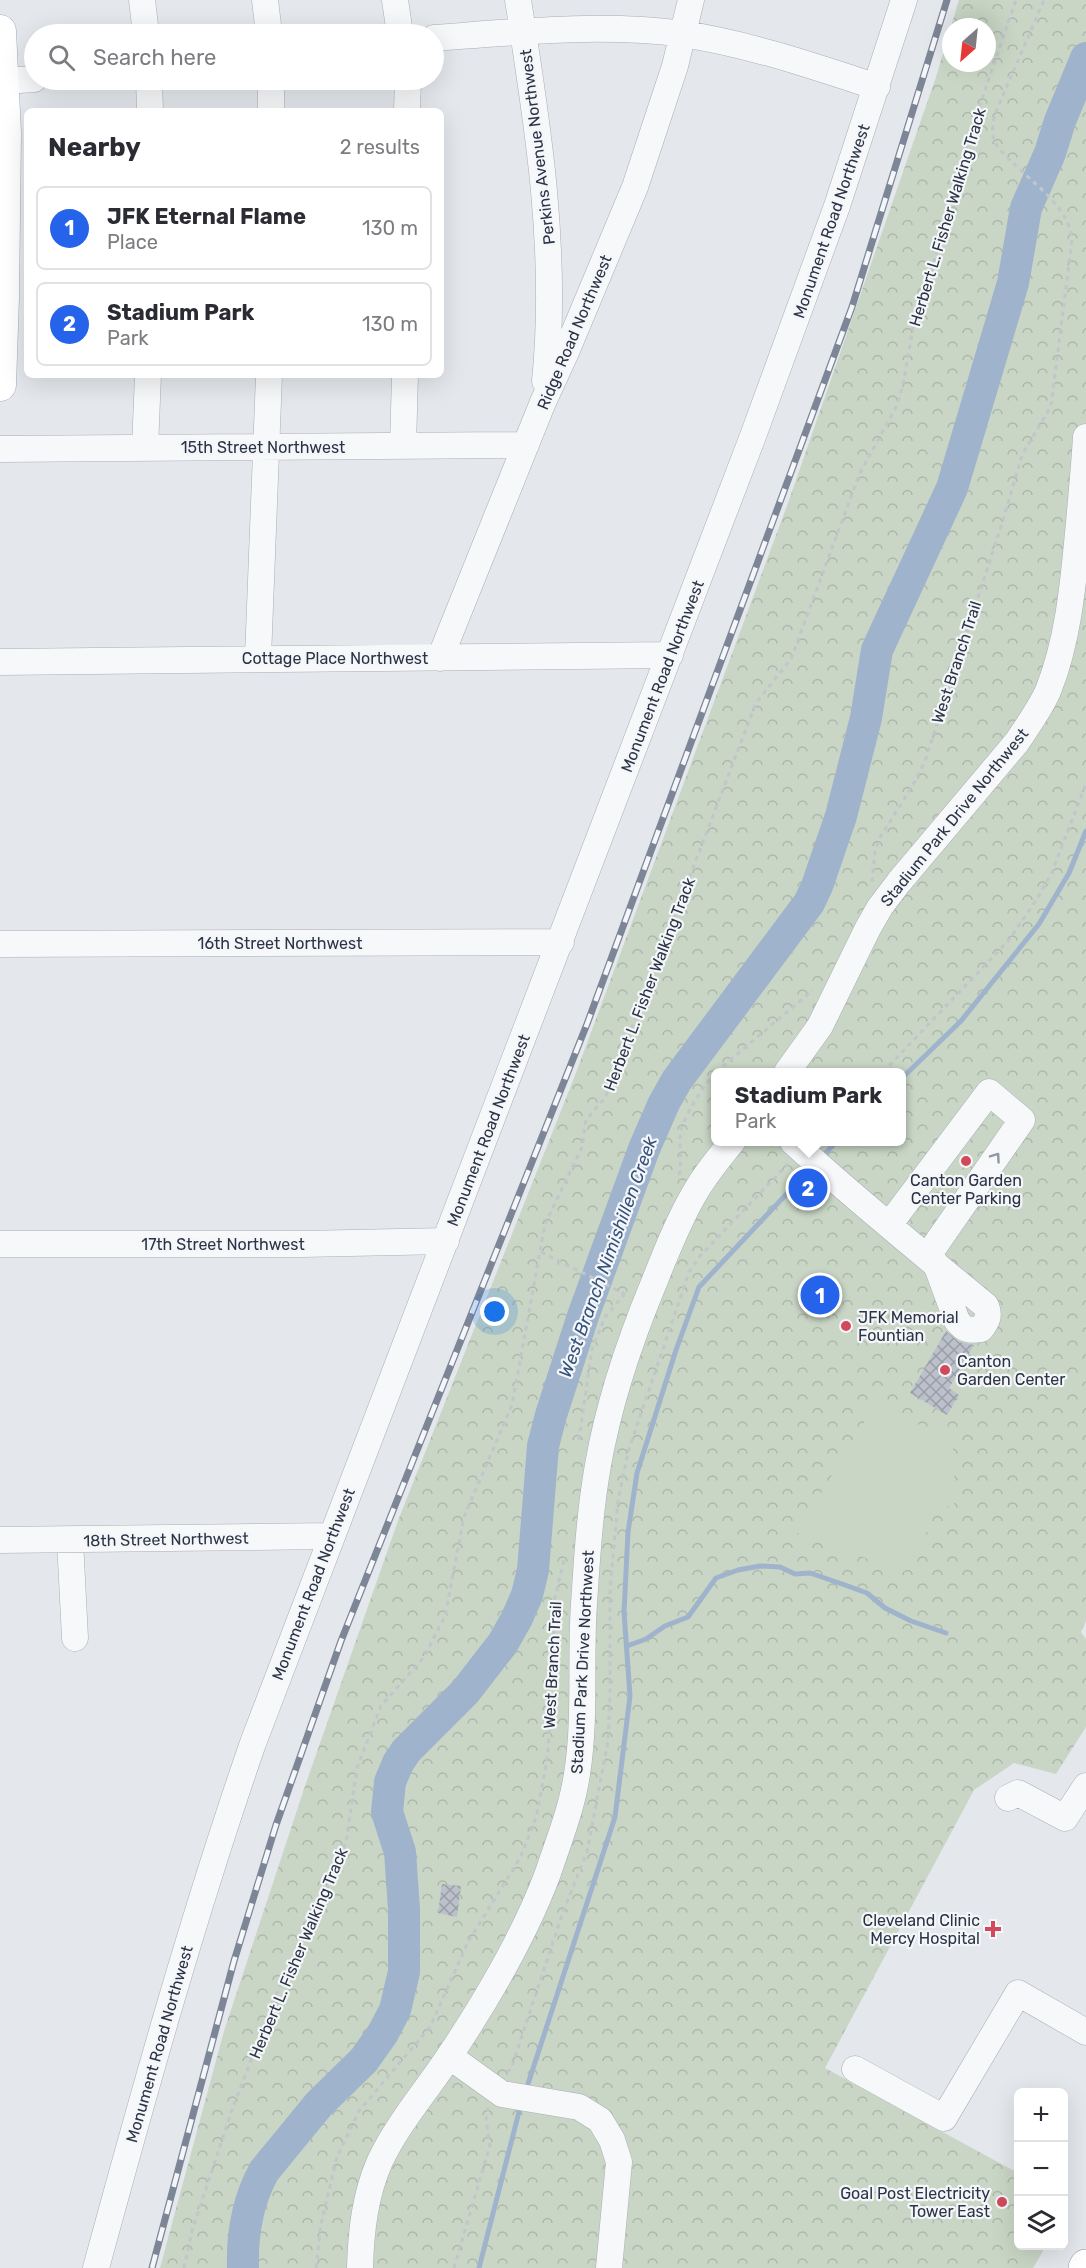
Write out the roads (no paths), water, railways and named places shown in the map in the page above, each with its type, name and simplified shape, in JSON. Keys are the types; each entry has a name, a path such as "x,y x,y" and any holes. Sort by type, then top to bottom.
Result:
{"main road":[{"path":"0,31 4,81 4,265 0,385"}],"street":[{"path":"142,0 145,24"},
{"path":"265,0 268,24"},
{"path":"395,0 399,24"},
{"name":"Perkins Avenue Northwest","path":"518,0 547,210 550,264 548,348 543,402"},
{"name":"Ridge Road Northwest","path":"440,658 543,402 634,188 656,127 691,0"},
{"name":"Monument Road Northwest","path":"96,2268 145,2088 223,1829 253,1743 561,942 815,267 877,87 904,0"},
{"path":"444,37 579,29 683,34 790,59 877,87"},
{"path":"4,81 24,80"},
{"path":"149,90 150,108"},
{"path":"271,90 271,108"},
{"path":"407,108 408,90"},
{"path":"145,448 148,378"},
{"path":"258,658 269,378"},
{"path":"403,446 405,378"},
{"name":"Stadium Park Drive Northwest","path":"790,1068 820,1026 880,907 1017,742 1047,692 1058,660 1068,615 1086,437"},
{"name":"15th Street Northwest","path":"0,449 526,445"},
{"name":"Cottage Place Northwest","path":"0,662 670,655"},
{"name":"16th Street Northwest","path":"0,944 561,942"},
{"path":"800,1148 889,1225 932,1261 1022,1120 989,1092 889,1225"},
{"name":"Stadium Park Drive Northwest","path":"360,2268 363,2221 368,2193 381,2160 404,2120 449,2056 493,1985 521,1934 546,1876 566,1818 578,1770 582,1728 583,1615 593,1497 614,1392 638,1321 669,1246 693,1196 729,1146"},
{"name":"17th Street Northwest","path":"0,1244 302,1244 446,1241"},
{"name":"18th Street Northwest","path":"0,1540 331,1536"},
{"path":"70,1540 75,1638"},
{"path":"1008,1798 1018,1793 1065,1818 1086,1786"},
{"path":"855,2069 944,2118 1018,1993 1086,2032"},
{"path":"449,2056 502,2094 579,2107 600,2120 612,2140 619,2162 609,2268"}],"waterway":[{"name":"West Branch Nimishillen Creek","path":"243,2268 247,2218 258,2182 264,2171 319,2104 364,2060 383,2033 395,2010 404,1972 404,1909 400,1852 387,1812 390,1782 406,1751 465,1692 503,1643 527,1595 533,1570 543,1446 551,1415 583,1316 644,1149 664,1103 677,1080 809,903 817,886 841,816 866,718 877,650 952,488 1013,283 1026,208 1050,153 1060,121 1086,58"},
{"path":"906,1074 961,1021 1039,924 1069,873 1086,831"},
{"path":"822,1157 832,1146"},
{"path":"526,2090 615,1817 630,1696 624,1612 628,1532 637,1473 676,1350 699,1287 811,1168"},
{"path":"627,1646 646,1639 665,1626 688,1617 716,1578 738,1570 760,1566 780,1567 795,1574 810,1573 845,1585 867,1593 885,1608 911,1621 946,1633"},
{"path":"479,2268 521,2104"}],"railway":[{"path":"152,2268 234,1961 276,1825 341,1641 587,1024 852,307 947,0"}],"place":[{"name":"Canton Garden Center Parking","path":"966,1161"},
{"name":"Stadium Park","path":"808,1188"},
{"name":"JFK Eternal Flame","path":"820,1295"},
{"name":"JFK Memorial Fountian","path":"846,1326"},
{"name":"Canton Garden Center","path":"945,1370"},
{"name":"Cleveland Clinic Mercy Hospital","path":"993,1929"},
{"name":"Goal Post Electricity Tower East","path":"1002,2202"}]}
